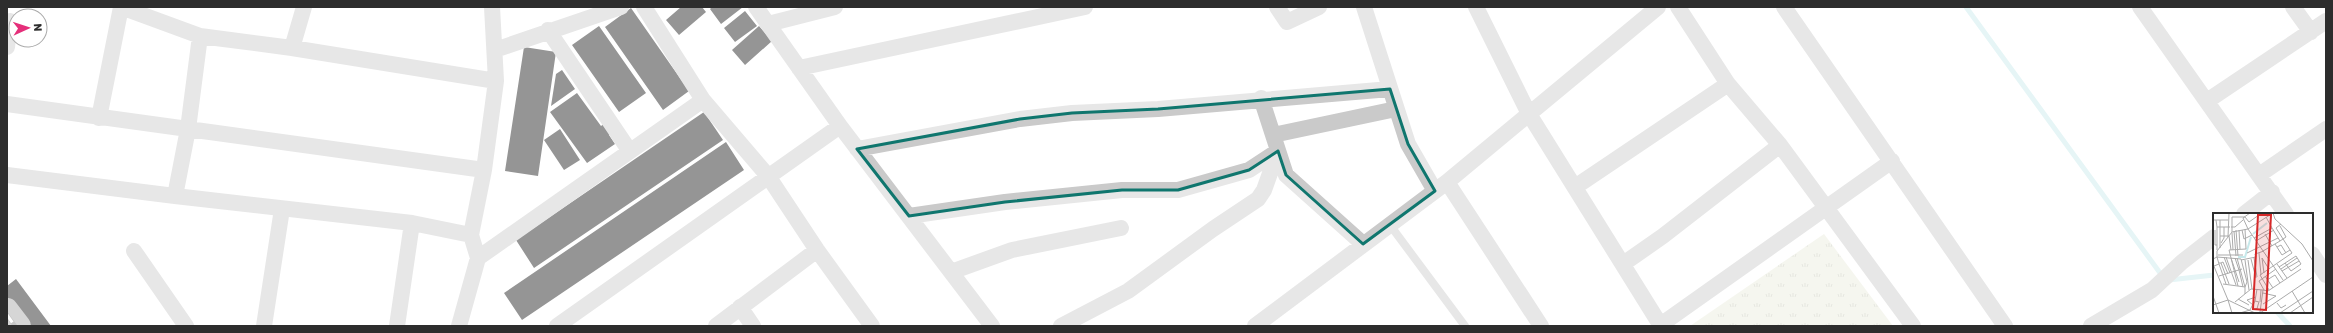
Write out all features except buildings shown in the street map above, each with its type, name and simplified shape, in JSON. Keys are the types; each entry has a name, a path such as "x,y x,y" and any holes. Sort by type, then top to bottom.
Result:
{"main road":[{"path":"7,309 20,326"}],"street":[{"path":"99,118 121,7 200,36 292,48 496,81"},
{"path":"292,48 304,7"},
{"path":"459,326 478,258 471,235 484,170 496,81 492,7"},
{"path":"495,50 548,30 621,7"},
{"path":"644,7 702,100 768,176 817,250 872,326"},
{"path":"756,7 840,126 992,326"},
{"path":"768,24 835,7"},
{"path":"799,68 1085,7"},
{"path":"1277,7 1286,22 1319,7"},
{"path":"1364,7 1408,144 1441,186 1541,326"},
{"path":"1255,326 1441,186 1658,7"},
{"path":"1678,7 1728,84 1780,145 1913,326"},
{"path":"1784,7 2005,326"},
{"path":"2140,7 2285,213"},
{"path":"2293,7 2311,32"},
{"path":"1479,8 1529,114 1660,326 1827,209 1892,161"},
{"path":"2207,101 2326,21"},
{"path":"548,30 629,150"},
{"path":"174,196 188,129 200,36"},
{"path":"1575,187 1728,84"},
{"path":"858,149 1020,119 1072,113 1158,109 1261,98 1390,89"},
{"path":"1261,98 1286,175 1363,244"},
{"path":"478,258 629,150 702,100"},
{"path":"7,104 99,118 484,170"},
{"path":"1273,135 1396,109"},
{"path":"556,326 840,126"},
{"path":"2259,175 2326,129"},
{"path":"1623,264 1662,236 1780,145"},
{"path":"909,216 1005,202 1122,190 1178,190 1249,170 1278,151"},
{"path":"1060,326 1128,292 1213,229 1258,199 1264,190 1278,151"},
{"path":"7,174 174,196 412,223 471,235"},
{"path":"2245,213 2272,192"},
{"path":"264,326 282,209"},
{"path":"397,326 412,223"},
{"path":"951,272 1012,250 1121,228"},
{"path":"2091,326 2152,290 2182,262 2213,238"},
{"path":"716,326 817,250"},
{"path":"134,251 186,326"},
{"path":"2313,256 2326,275"},
{"path":"740,307 753,326"}],"lane":[{"path":"1390,225 1465,326"}],"highlighted area":[{"path":"1390,89 1408,144 1435,191 1363,244 1286,175 1278,151 1249,170 1178,190 1122,190 1005,202 909,216 857,149 1020,119 1072,113 1158,109"}],"green space":[{"path":"1824,234 1893,326 1690,326"}],"waterway":[{"path":"1966,7 2163,277"},
{"path":"2169,280 2213,275"},
{"path":"2278,313 2290,326"}],"railway":[{"path":"7,315 15,326"}]}
